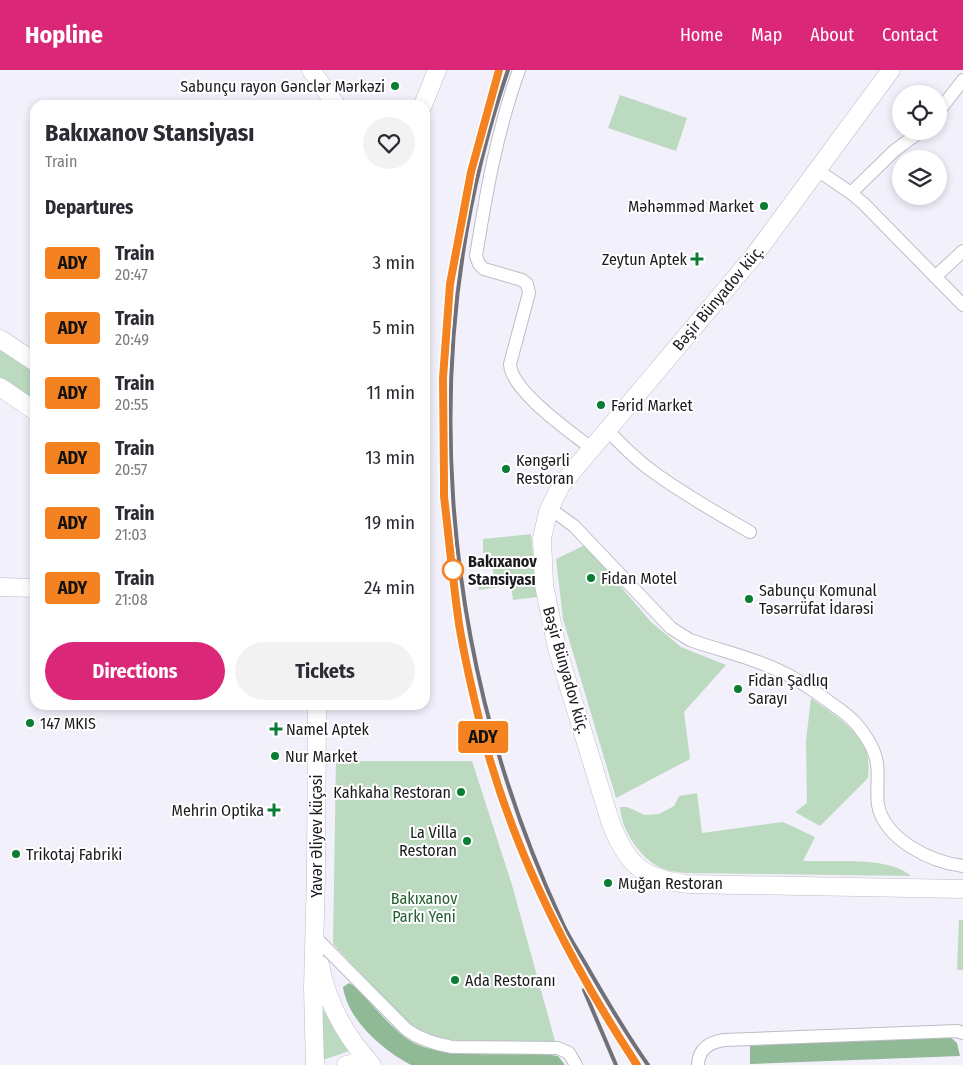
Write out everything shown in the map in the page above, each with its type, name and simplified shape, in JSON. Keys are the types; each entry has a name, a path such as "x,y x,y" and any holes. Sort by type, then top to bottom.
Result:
{"street":[{"path":"311,70 332,100"},
{"path":"425,100 437,70"},
{"path":"519,70 499,136 485,198 476,256 479,264 484,269 522,280 527,284 529,292 510,364 512,374 544,411 591,448"},
{"name":"Bəşir Bünyadov küç.","path":"891,70 753,257 591,448 562,485 548,512 542,538 544,585 550,619 611,824 622,848 638,868 657,879 688,884 963,889"},
{"path":"947,101 963,80"},
{"path":"851,193 894,151 909,140"},
{"path":"818,170 851,193 887,226 963,306"},
{"path":"935,277 963,251"},
{"path":"0,339 30,359"},
{"path":"0,387 30,407"},
{"path":"607,430 632,455 652,471 750,532"},
{"path":"548,512 559,515 574,526 671,628 680,635 783,672 805,685 857,724 873,750 877,763 878,806 891,830 903,841 926,856 946,863 963,866"},
{"path":"0,588 30,588"},
{"name":"Yavər Əliyev küçəsi","path":"315,937 317,710"},
{"path":"315,937 313,1027 315,1065"},
{"path":"315,937 323,978 332,1004 356,1046 372,1065"},
{"path":"315,937 401,1025 418,1038 452,1047 558,1048 569,1053 576,1065"},
{"path":"698,1065 700,1051 710,1044 724,1040 957,1031 963,1033"},
{"path":"346,1065 358,1063 366,1065"}],"green space":[{"path":"620,95 687,118 676,151 608,128"},
{"path":"0,347 30,368 30,399 0,379"},
{"path":"531,534 537,597 513,600 511,585 479,590 478,582 494,579 491,553 483,553 483,539"},
{"path":"585,545 651,622 681,647 726,665 684,712 690,759 616,798 563,619 556,559"},
{"path":"811,698 855,733 865,748 868,763 868,778 820,826 795,812 807,803 806,741"},
{"name":"Bakıxanov Parkı Yeni","path":"336,761 472,761 512,885 555,1041 460,1041 435,1037 418,1030 402,1018 333,944"},
{"path":"697,793 702,833 783,822 815,837 803,861 860,861 890,865 911,876 685,873 661,868 646,858 633,843 624,825 620,807 627,807 645,815 659,814 674,806 679,796"},
{"path":"959,920 963,920 963,970 957,970"},
{"path":"349,983 356,987 391,1025 414,1043 427,1048 459,1053 543,1054 558,1056 565,1065 411,1065 378,1043 359,1023 346,999 343,987"},
{"path":"322,1008 352,1050 323,1060"},
{"path":"948,1035 957,1043 960,1056 750,1064 750,1045"}],"railway":[{"path":"448,317 450,286 459,223 473,161 499,70"},
{"path":"508,70 478,175 459,283 451,391 453,501 466,609 488,716 520,821 567,932 615,1015 648,1065"},
{"path":"443,402 444,497 450,544"},
{"path":"456,596 467,668 484,739 494,774 519,842 553,922 595,998 637,1065"},
{"path":"584,990 616,1065"}],"train":[{"name":"ADY","path":"499,70 471,172 460,226 450,284 443,378 444,496 459,625 483,735 521,848 555,927 611,1026 637,1065"}],"place":[{"name":"Sabunçu rayon Gənclər Mərkəzi","path":"395,86"},
{"name":"Məhəmməd Market","path":"764,206"},
{"name":"Zeytun Aptek","path":"697,259"},
{"name":"Fərid Market","path":"601,405"},
{"name":"Kəngərli Restoran","path":"506,469"},
{"name":"Bakıxanov Stansiyası","path":"453,570"},
{"name":"Fidan Motel","path":"591,578"},
{"name":"Sabunçu Komunal Təsərrüfat İdarəsi","path":"749,599"},
{"name":"Fidan Şadlıq Sarayı","path":"738,689"},
{"name":"147 MKIS","path":"30,723"},
{"name":"Namel Aptek","path":"276,729"},
{"name":"Nur Market","path":"275,756"},
{"name":"Kahkaha Restoran","path":"461,792"},
{"name":"Mehrin Optika","path":"274,810"},
{"name":"La Villa Restoran","path":"467,841"},
{"name":"Trikotaj Fabriki","path":"16,854"},
{"name":"Muğan Restoran","path":"608,883"},
{"name":"Ada Restoranı","path":"455,980"}]}
